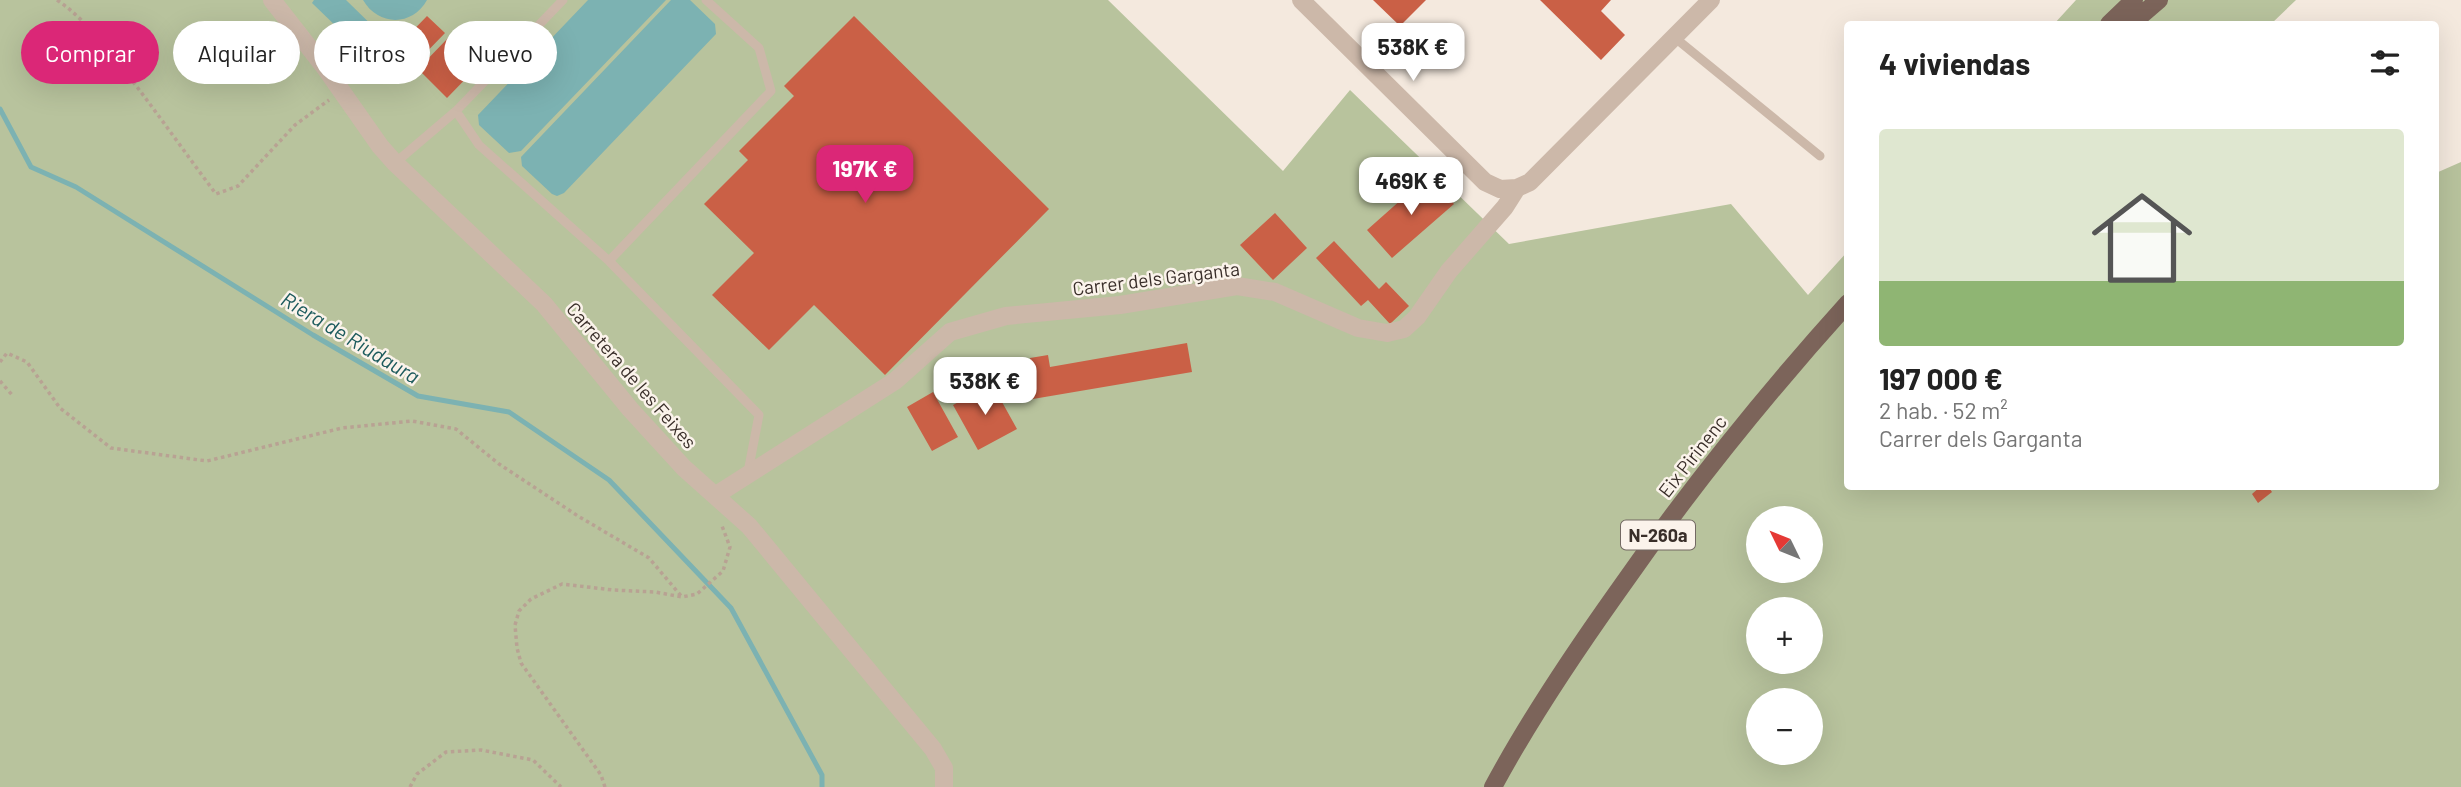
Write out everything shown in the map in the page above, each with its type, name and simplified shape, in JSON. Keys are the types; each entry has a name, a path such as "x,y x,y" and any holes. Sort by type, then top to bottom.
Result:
{"main road":[{"path":"2124,13 2159,0"},
{"name":"Eix Pirinenc","path":"1493,787 1584,639 1641,558 1718,455 1844,308"}],"street":[{"name":"Carretera de les Feixes","path":"272,0 395,163 544,304 630,409 684,468 749,526 782,563 933,750 944,768 944,787"},
{"path":"1301,0 1485,182 1500,189 1517,188"},
{"name":"Carrer dels Garganta","path":"716,495 895,381 950,332 1006,316 1120,305 1237,286 1275,292 1359,328 1387,333 1404,329 1417,317 1450,271 1505,207 1517,188 1530,182 1711,0"}],"lane":[{"path":"395,163 456,111 563,0"},
{"path":"609,261 771,91 759,48 706,0"},
{"path":"1674,37 1820,156"},
{"path":"456,111 479,145 609,261 759,415 747,474"}],"path":[{"path":"57,0 77,14 137,84 216,194 238,186 295,125 324,103 343,93"},
{"path":"0,362 7,353 27,362 60,408 111,448 207,461 342,428 412,421 456,429 499,464 578,516 649,558 682,597"},
{"path":"0,381 13,397"},
{"path":"605,787 601,775 521,663 515,625 519,611 531,599 562,584 682,597 697,594 723,571 730,548 715,516"},
{"path":"410,787 417,774 446,752 481,750 533,760 561,787"}],"green space":[{"path":"0,0 1108,0 1283,171 1350,90 1509,244 1731,204 1808,295 1844,255 1844,490 2439,490 2439,172 2461,162 2461,787 0,787"},
{"path":"2076,0 2296,0 2274,21 2057,21"}],"water":[{"path":"314,0 346,0 368,21 331,21 312,3"},
{"path":"363,0 427,0 413,15 395,20 377,15"},
{"path":"588,0 666,0 521,151 509,153 479,125 478,115 508,84 557,84 557,32"},
{"path":"671,0 690,0 715,24 716,34 564,193 557,196 552,194 522,166 521,157"}],"building":[{"path":"1373,0 1426,0 1400,26"},
{"path":"1540,0 1611,0 1601,11 1625,35 1601,60"},
{"path":"427,16 444,32 430,48 430,21 422,21"},
{"path":"854,16 1049,209 885,375 814,305 769,350 712,295 754,253 704,204 748,160 739,151 794,96 784,86"},
{"path":"444,42 444,84 461,84 447,98 430,81 430,57"},
{"path":"1429,175 1454,204 1392,258 1367,230"},
{"path":"1275,213 1307,248 1273,280 1240,245"},
{"path":"1334,241 1379,289 1386,282 1409,306 1390,324 1368,300 1361,306 1316,258"},
{"path":"1187,343 1192,372 1027,400 1023,377 1033,375 1030,358 1048,355 1050,367"},
{"path":"992,384 1017,429 978,450 953,405"},
{"path":"933,392 958,437 932,451 907,407"},
{"path":"2256,490 2272,492 2258,503 2252,494"}],"waterway":[{"name":"Riera de Riudaura","path":"0,109 31,167 76,187 313,335 418,396 509,412 609,480 731,608 822,775 822,787"}]}
